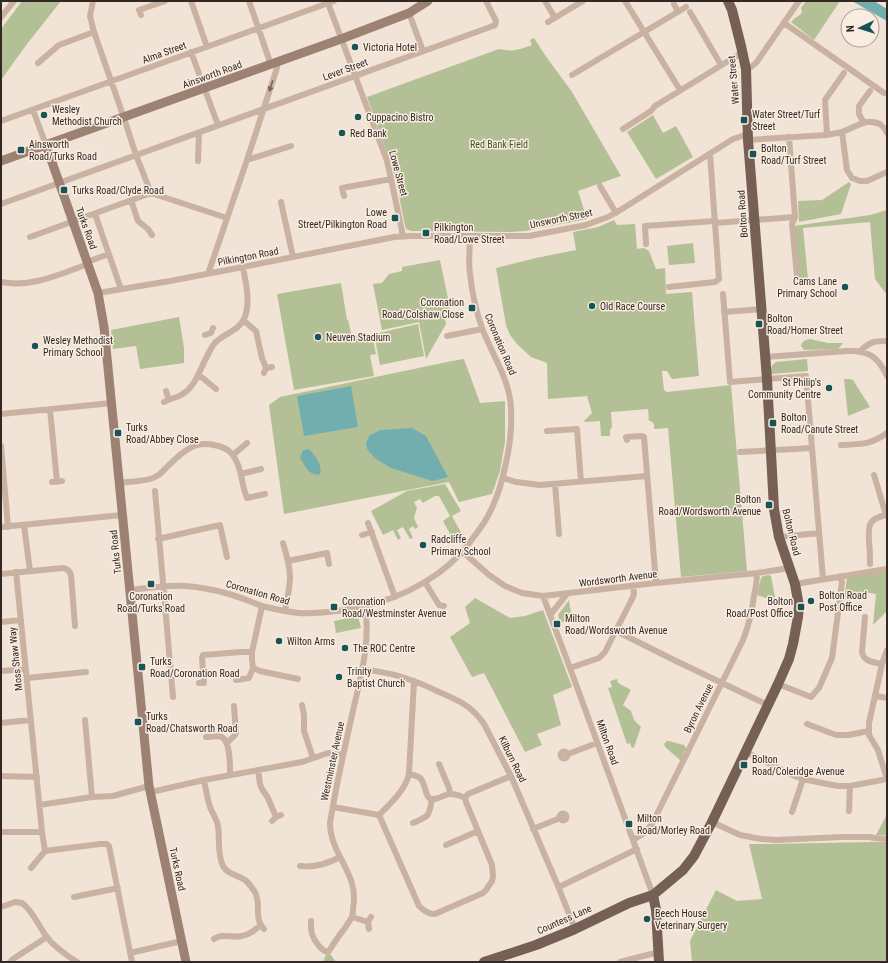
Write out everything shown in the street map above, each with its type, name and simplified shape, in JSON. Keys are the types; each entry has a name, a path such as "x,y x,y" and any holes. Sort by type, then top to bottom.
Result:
{"main road":[{"name":"Water Street","path":"728,1 732,10 746,69 748,137"},
{"name":"Bolton Road","path":"653,895 678,875 694,856 712,822 778,684 789,659 796,633 799,606 795,584 779,537 774,514 767,379 748,137"},
{"name":"Countess Lane","path":"484,962 536,945 575,929 629,903 653,895"},
{"path":"653,895 656,910 658,958"}],"street":[{"path":"1,17 14,1"},
{"path":"94,1 90,16 94,32 112,81 136,155 151,193"},
{"path":"141,15 140,10 165,1"},
{"path":"191,1 207,47"},
{"path":"208,274 277,68 258,28 249,1"},
{"name":"Lever Street","path":"1,204 493,26 496,21 486,1"},
{"path":"545,1 555,18"},
{"path":"548,22 583,1"},
{"path":"626,1 680,90"},
{"path":"746,69 756,63 799,1"},
{"name":"Alma Street","path":"1,121 331,2"},
{"name":"Lowe Street","path":"331,2 341,39 387,161 403,236"},
{"name":"Ainsworth Road","path":"1,161 341,39 409,13 424,2"},
{"path":"674,4 678,12"},
{"path":"574,71 678,12 688,9 721,65"},
{"path":"409,13 423,51"},
{"path":"784,23 884,93"},
{"path":"37,63 59,45 94,32"},
{"path":"191,52 218,125"},
{"path":"623,129 651,112 655,106 743,52"},
{"path":"827,135 825,100 844,73"},
{"path":"870,91 859,106 859,114 864,123 873,122 880,124 887,133"},
{"path":"32,110 46,145"},
{"name":"Unsworth Street","path":"403,236 529,236 586,225 616,213 733,139 748,137 827,135 842,132 864,123"},
{"path":"198,161 199,132"},
{"path":"842,132 846,170 852,178 860,181 867,181 887,172"},
{"path":"790,137 795,217 792,224 797,276"},
{"name":"Turks Road","path":"46,145 98,293 104,330 112,403 150,789 186,962"},
{"path":"247,160 291,146"},
{"path":"673,288 715,282 720,276 710,154"},
{"path":"344,196 342,188 391,179"},
{"path":"600,186 616,213"},
{"path":"30,237 151,193 227,218"},
{"path":"131,200 138,221 148,229 152,235"},
{"path":"281,202 293,257"},
{"path":"95,214 121,289"},
{"path":"646,244 645,226 795,217"},
{"name":"Pilkington Road","path":"98,293 208,274 371,241 403,236"},
{"name":"Coronation Road","path":"130,590 185,586 208,589 232,595 262,606 285,611 301,613 325,612 365,606 396,597 411,590 440,572 463,552 487,518 503,478 510,443 511,406 506,381 482,329 477,312 470,274 470,236"},
{"path":"1,282 20,284 36,282 109,254"},
{"path":"166,391 166,401 181,395 186,391 195,382 210,349 217,341 244,321 248,300 243,267"},
{"path":"723,294 730,382 806,376 822,579"},
{"path":"724,312 762,309"},
{"path":"244,321 256,331 262,358 268,369"},
{"path":"448,336 482,329"},
{"path":"210,332 217,341"},
{"path":"860,352 868,344 887,341"},
{"path":"765,357 847,351 860,352 872,356 878,360 887,376"},
{"path":"198,375 210,381 216,389"},
{"path":"1,414 112,403"},
{"path":"50,409 57,482"},
{"path":"547,430 577,428 581,482"},
{"path":"841,446 855,442 870,443 887,433"},
{"path":"627,440 626,437 644,437 656,583"},
{"path":"233,455 247,443"},
{"path":"119,482 156,477 183,451 199,444 206,444 225,448 233,455 238,464 247,498 265,494"},
{"path":"1,446 2,472 8,526"},
{"path":"740,452 812,448"},
{"path":"241,474 261,469"},
{"path":"870,564 867,555 869,529 871,523 879,516 887,515 874,475"},
{"path":"503,478 516,482 540,485 647,476"},
{"path":"554,484 559,534"},
{"path":"155,491 162,587 173,697"},
{"path":"1,527 122,515"},
{"path":"368,522 396,597"},
{"path":"24,525 30,570"},
{"path":"158,539 220,525 227,557"},
{"path":"362,535 372,532"},
{"path":"779,537 819,533"},
{"path":"283,543 288,561 290,577 289,593 285,611"},
{"name":"Wordsworth Avenue","path":"463,552 489,575 505,586 522,593 542,596 757,573 790,568"},
{"path":"288,561 326,553 329,564"},
{"path":"1,574 30,570 66,568 70,572 76,626"},
{"path":"795,584 887,569"},
{"name":"Moss Shaw Way","path":"16,572 39,805 45,851"},
{"name":"Byron Avenue","path":"633,840 643,834 652,824 722,683 747,628 751,614 757,573"},
{"path":"778,684 810,697 819,688 832,658 842,582 840,576"},
{"path":"425,582 439,604 444,606"},
{"path":"570,668 603,656 633,597 633,586"},
{"path":"550,615 567,594"},
{"name":"Milton Road","path":"542,596 598,743 653,895"},
{"path":"236,680 249,678 253,668 252,652 262,606"},
{"name":"Westminster Avenue","path":"318,920 309,920 312,934 324,951 327,952 352,917 354,905 354,890 349,874 335,845 330,823 343,755 363,668 367,636 365,606"},
{"path":"1,622 21,620"},
{"path":"867,621 862,652 863,657 867,660 882,664"},
{"path":"616,631 768,705"},
{"path":"746,752 785,772 827,784 850,786 887,779 878,750 868,731 882,664 887,650"},
{"path":"199,683 204,683 202,658 204,656 252,652"},
{"path":"253,668 260,671 298,679"},
{"name":"Kilburn Road","path":"363,668 401,676 414,681 459,701 478,716 484,724 511,776 559,887 575,929"},
{"path":"1,672 26,669"},
{"path":"27,678 86,672"},
{"path":"379,815 403,788 408,780 414,681"},
{"path":"876,696 887,698"},
{"path":"302,705 304,715 304,731 313,758"},
{"path":"227,743 236,735 234,706"},
{"path":"1,723 31,720"},
{"path":"86,720 92,797"},
{"path":"810,726 836,735 848,735 868,731"},
{"path":"206,738 216,736 222,737 227,743 230,775"},
{"path":"568,754 598,743"},
{"path":"39,805 92,797 113,796 204,780 302,762 328,753 343,755"},
{"path":"439,764 450,794"},
{"path":"258,770 260,784 268,798 276,818"},
{"path":"409,774 419,776 423,781 427,795 432,799 450,794 465,798"},
{"path":"1,776 37,777"},
{"path":"465,798 468,794 511,776"},
{"path":"795,809 803,778"},
{"path":"204,780 210,806 217,821 221,861 226,870 231,874 245,880 254,892 258,902 258,917 262,927 252,933 242,936 215,935"},
{"path":"850,786 850,811"},
{"path":"379,815 420,906 423,910 430,914 439,912 479,896 490,886 492,881 492,865 465,798"},
{"path":"413,823 424,819 428,815 432,799"},
{"path":"332,807 379,815"},
{"path":"534,829 560,818"},
{"path":"712,822 740,835 761,839 776,840 842,837 887,838"},
{"path":"446,845 478,831"},
{"path":"1,832 42,832"},
{"path":"31,868 45,851 107,844 110,850 132,962"},
{"path":"559,887 637,849"},
{"path":"300,866 320,866 340,857"},
{"path":"74,898 118,888"},
{"path":"1,907 15,902 22,903 29,909 47,937 62,952 77,962"},
{"path":"352,917 369,923"},
{"path":"10,962 47,937"},
{"path":"130,953 182,941"},
{"path":"620,962 651,954 658,958"}],"green space":[{"path":"22,1 61,1 1,80 1,29"},
{"path":"806,1 840,1 814,40 791,22 801,14 801,8"},
{"name":"Red Bank Field","path":"534,38 572,92 621,176 578,191 587,219 525,231 511,232 411,231 406,229 396,180 367,97 499,49 512,50 527,47 532,45 530,40"},
{"path":"653,115 663,133 676,126 693,157 656,179 627,132"},
{"path":"849,182 851,184 841,214 799,222 798,201 822,200"},
{"path":"887,210 887,295 875,279 870,222 803,228 808,279 799,279 794,226 870,215"},
{"path":"614,220 617,225 635,224 637,249 644,248 649,251 656,269 665,268 666,294 692,292 699,376 672,379 667,371 662,371 664,390 667,392 731,385 747,571 681,577 668,428 654,429 654,424 649,421 648,409 611,412 612,427 610,430 610,436 601,436 600,421 584,421 592,413 587,396 548,399 547,363 531,357 517,344 510,335 506,325 496,268 576,250 573,232 598,227"},
{"path":"693,243 695,263 669,265 667,246"},
{"path":"440,260 451,313 444,314 446,324 426,359 419,322 382,330 373,284 382,283 389,274 402,271 402,267"},
{"name":"Neuven Stadium","path":"341,283 347,320 352,337 372,334 376,354 370,355 374,376 294,390 277,294"},
{"path":"179,317 184,348 184,363 140,369 136,346 113,349 111,330"},
{"path":"418,324 424,356 380,365 374,334"},
{"path":"810,339 828,343 843,343 838,349 804,350 801,346 802,343 805,340"},
{"path":"464,359 480,403 505,401 505,442 500,471 492,494 459,502 449,482 284,514 269,405 280,397"},
{"path":"807,359 808,371 771,374 773,364 776,362"},
{"path":"844,379 853,380 870,407 848,416"},
{"path":"445,484 461,511 452,516 464,538 455,543 443,521 450,516 439,496 435,496 423,503 420,499 414,502 417,508 414,518 418,527 415,529 413,526 409,529 413,538 410,539 403,527 397,530 401,538 398,540 393,530 383,535 371,511 407,491"},
{"path":"887,572 887,611 873,625 876,594 864,592 850,601 844,600 847,577"},
{"path":"769,575 771,576 775,601 757,595 761,578"},
{"path":"475,598 510,618 525,616 543,610 572,687 553,695 561,725 537,734 542,745 525,752 484,673 472,677 450,637 470,623 465,607"},
{"path":"569,600 572,619 560,623 558,615"},
{"path":"358,616 361,628 336,633 334,621"},
{"path":"617,679 618,683 631,690 623,705 631,711 634,720 641,727 634,747 632,748 630,743 627,744 608,688 612,687 610,681"},
{"path":"667,741 684,745 686,751 684,751 681,760 665,747 664,744"},
{"path":"887,815 887,835 876,835 886,816"},
{"path":"887,842 887,962 692,962 690,941 716,890 737,901 762,899 749,844"},
{"path":"330,954 336,962 323,962 326,955"}],"water":[{"path":"852,1 874,1 887,9 887,21 880,17 880,8 864,8"},
{"path":"351,386 358,427 304,436 297,396"},
{"path":"412,428 426,436 448,477 432,481 391,468 376,459 367,449 366,443 370,435 381,430"},
{"path":"309,449 316,457 321,470 320,474 313,474 300,458 303,450"}],"place":[{"name":"Victoria Hotel","path":"355,47"},
{"name":"Wesley Methodist Church","path":"44,115"},
{"name":"Cuppacino Bistro","path":"358,117"},
{"name":"Water Street/Turf Street","path":"744,120"},
{"name":"Red Bank","path":"342,133"},
{"name":"Ainsworth Road/Turks Road","path":"21,150"},
{"name":"Bolton Road/Turf Street","path":"753,154"},
{"name":"Turks Road/Clyde Road","path":"64,190"},
{"name":"Lowe Street/Pilkington Road","path":"395,218"},
{"name":"Pilkington Road/Lowe Street","path":"426,233"},
{"name":"Cams Lane Primary School","path":"845,287"},
{"name":"Old Race Course","path":"592,306"},
{"name":"Coronation Road/Colshaw Close","path":"472,308"},
{"name":"Bolton Road/Homer Street","path":"759,324"},
{"name":"Neuven Stadium","path":"318,337"},
{"name":"Wesley Methodist Primary School","path":"35,346"},
{"name":"St Philip's Community Centre","path":"829,388"},
{"name":"Bolton Road/Canute Street","path":"773,423"},
{"name":"Turks Road/Abbey Close","path":"118,433"},
{"name":"Bolton Road/Wordsworth Avenue","path":"769,505"},
{"name":"Radcliffe Primary School","path":"423,545"},
{"name":"Coronation Road/Turks Road","path":"151,584"},
{"name":"Bolton Road Post Office","path":"811,601"},
{"name":"Coronation Road/Westminster Avenue","path":"334,607"},
{"name":"Bolton Road/Post Office","path":"801,607"},
{"name":"Milton Road/Wordsworth Avenue","path":"557,624"},
{"name":"Wilton Arms","path":"279,641"},
{"name":"The ROC Centre","path":"345,648"},
{"name":"Turks Road/Coronation Road","path":"142,667"},
{"name":"Trinity Baptist Church","path":"339,677"},
{"name":"Turks Road/Chatsworth Road","path":"138,722"},
{"name":"Bolton Road/Coleridge Avenue","path":"744,765"},
{"name":"Milton Road/Morley Road","path":"629,824"},
{"name":"Beech House Veterinary Surgery","path":"647,919"}]}
